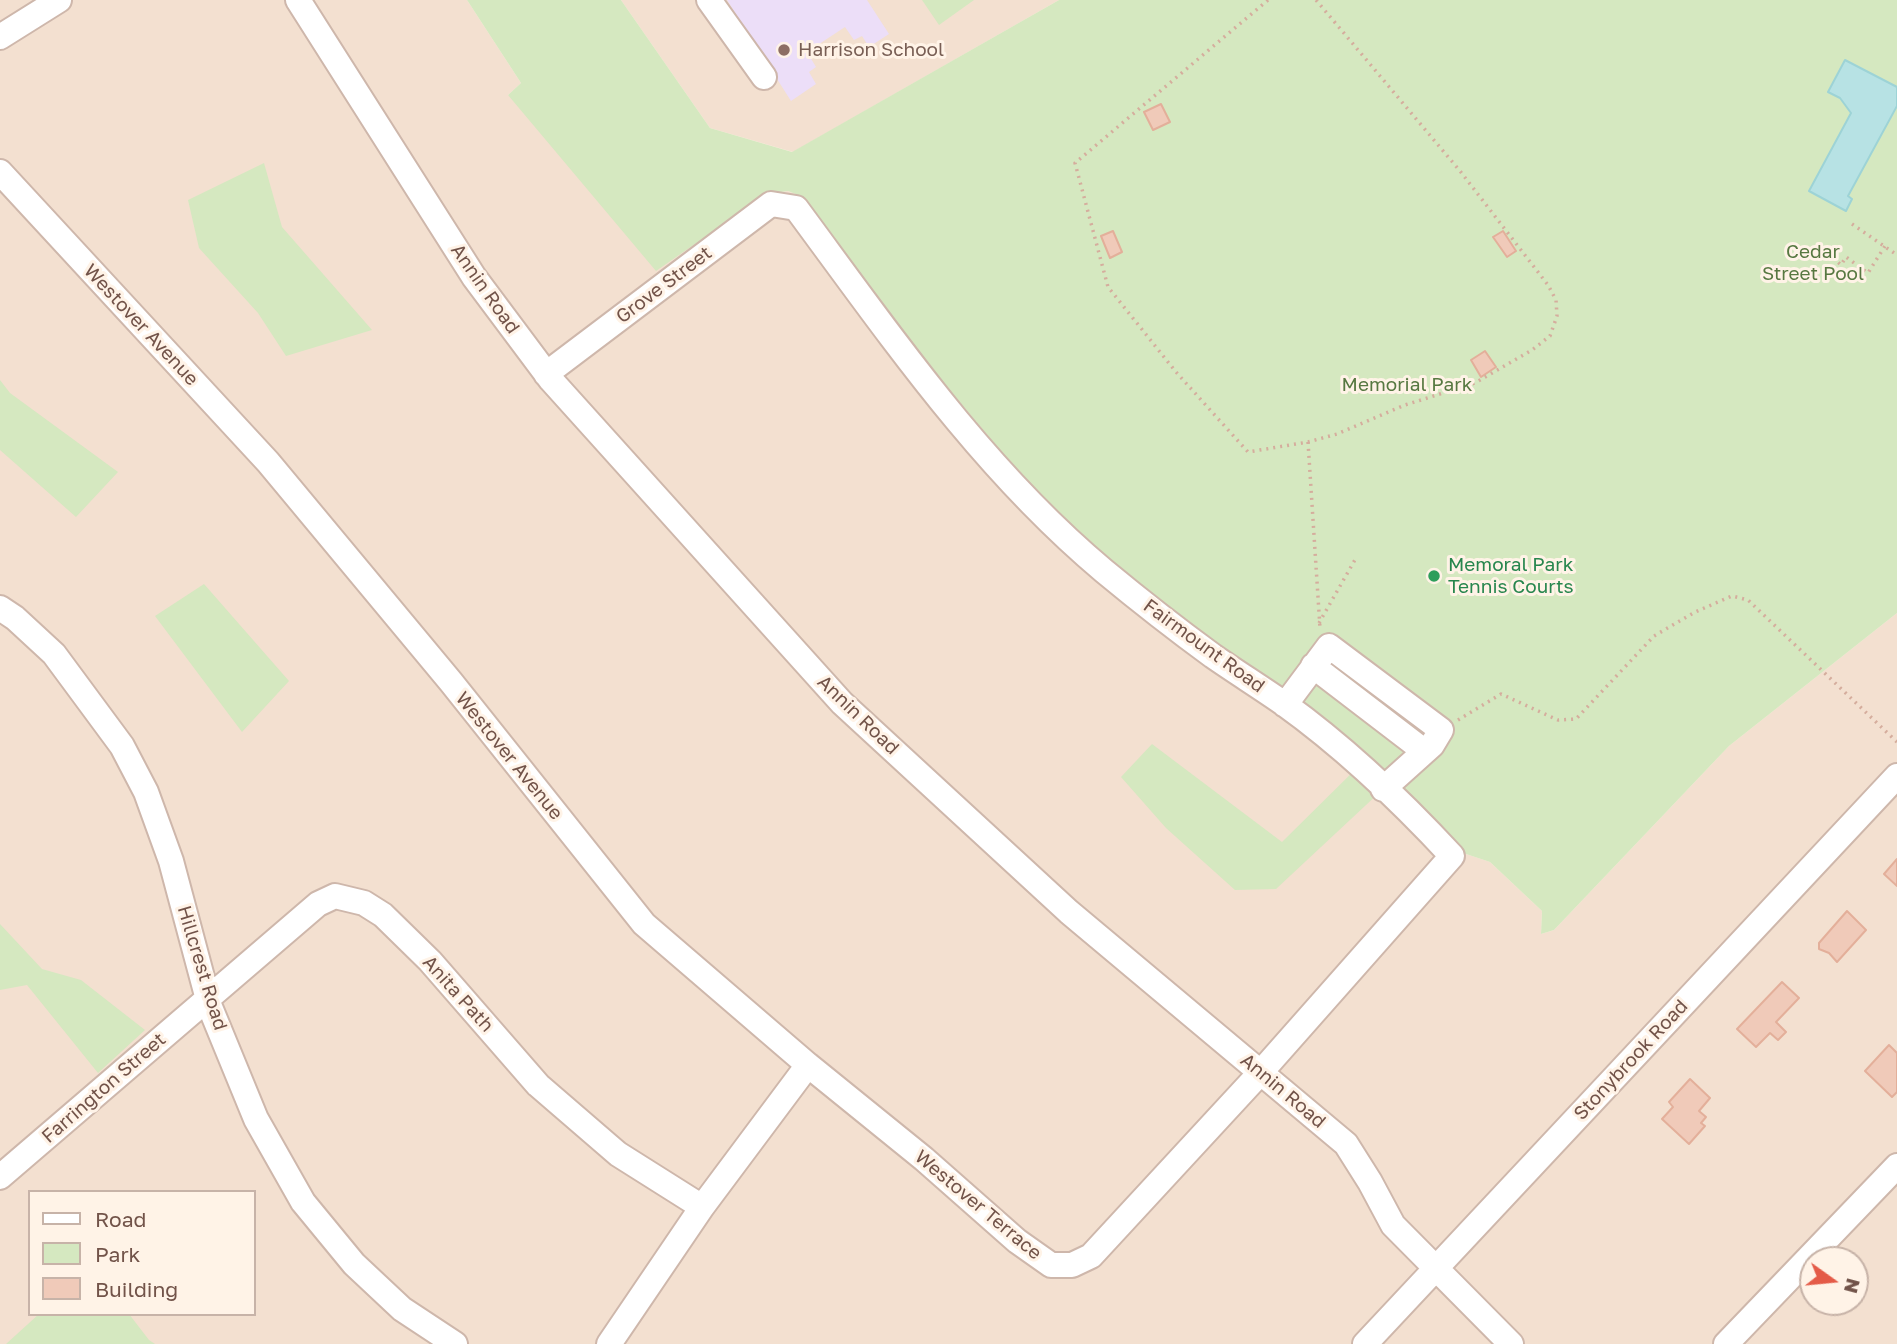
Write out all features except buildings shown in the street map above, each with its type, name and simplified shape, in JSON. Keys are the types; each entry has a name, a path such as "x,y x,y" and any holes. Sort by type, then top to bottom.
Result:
{"street":[{"path":"0,37 59,0"},
{"name":"Annin Road","path":"298,0 474,277 546,374 842,703 1069,912 1346,1144 1370,1181 1393,1225 1511,1344"},
{"path":"709,0 764,77"},
{"name":"Westover Avenue","path":"0,172 268,462 451,682 644,924 808,1065"},
{"name":"Grove Street","path":"546,374 771,204 784,204"},
{"name":"Fairmount Road","path":"784,204 796,208 930,387 1033,508 1115,579 1213,656 1285,705 1356,763 1413,814 1452,856 1261,1072"},
{"name":"Hillcrest Road","path":"0,608 15,618 54,654 122,746 146,792 172,861 207,999 256,1119 303,1202 363,1273 402,1309 455,1344"},
{"path":"1285,705 1313,666 1324,636 1441,730 1432,745 1383,789"},
{"path":"1313,666 1424,751"},
{"name":"Stonybrook Road","path":"1365,1344 1897,776"},
{"name":"Anita Path","path":"207,999 318,904 335,896 364,903 383,915 430,961 538,1085 618,1154 702,1207"},
{"name":"Farrington Street","path":"0,1177 207,999"},
{"path":"609,1344 702,1207 808,1065"},
{"name":"Westover Terrace","path":"808,1065 924,1159 1017,1241 1051,1265 1073,1265 1091,1256 1261,1072"},
{"path":"1726,1344 1897,1166"}],"path":[{"path":"1268,0 1075,163 1108,287 1176,372 1248,452 1337,434 1405,405 1475,383 1532,350 1550,336 1557,316 1556,300 1548,285 1460,171 1317,0"},
{"path":"1852,224 1897,255"},
{"path":"1828,253 1841,265 1846,257 1868,273 1885,246"},
{"path":"1308,442 1324,636"},
{"path":"1324,636 1356,558"},
{"path":"1441,730 1501,694 1558,720 1576,719 1654,636 1695,612 1732,597 1748,600 1755,606 1897,741"}],"shaded area":[{"path":"0,0 467,0 521,83 508,95 767,194 788,191 803,197 940,379 1039,496 1289,697 1460,852 1490,862 1542,911 1541,934 1554,930 1729,746 1897,613 1897,1344 0,1344"},
{"path":"621,0 1059,0 793,152 710,128"},
{"name":"Harrison School","path":"727,0 867,0 889,34 869,47 862,36 854,40 845,27 807,52 816,67 809,72 816,84 791,101"}],"green space":[{"path":"467,0 621,0 710,128 792,152 1059,0 1897,0 1897,613 1729,746 1554,930 1541,934 1542,911 1490,862 1460,852 1381,791 1276,889 1235,890 1166,828 1121,777 1152,744 1282,842 1368,757 1105,558 1039,496 940,379 803,197 788,191 767,194 656,271 508,95 521,83"},
{"path":"922,0 974,0 939,25"},
{"path":"264,163 282,227 372,330 286,356 258,313 199,248 188,200"},
{"path":"0,380 10,393 118,472 76,517 0,450"},
{"path":"204,584 289,681 242,732 155,616"},
{"path":"0,924 42,969 81,980 145,1030 98,1073 27,985 0,990"},
{"path":"37,1316 131,1316 155,1344 6,1344"}],"water":[{"path":"1845,60 1897,87 1897,106 1848,196 1852,199 1846,211 1809,191 1851,113 1840,98 1828,92"}],"place":[{"name":"Harrison School","path":"784,50"},
{"name":"Memoral Park Tennis Courts","path":"1434,576"}],"park label":[{"name":"Cedar Street Pool","path":"1813,263"},
{"name":"Memorial Park","path":"1407,385"}]}
